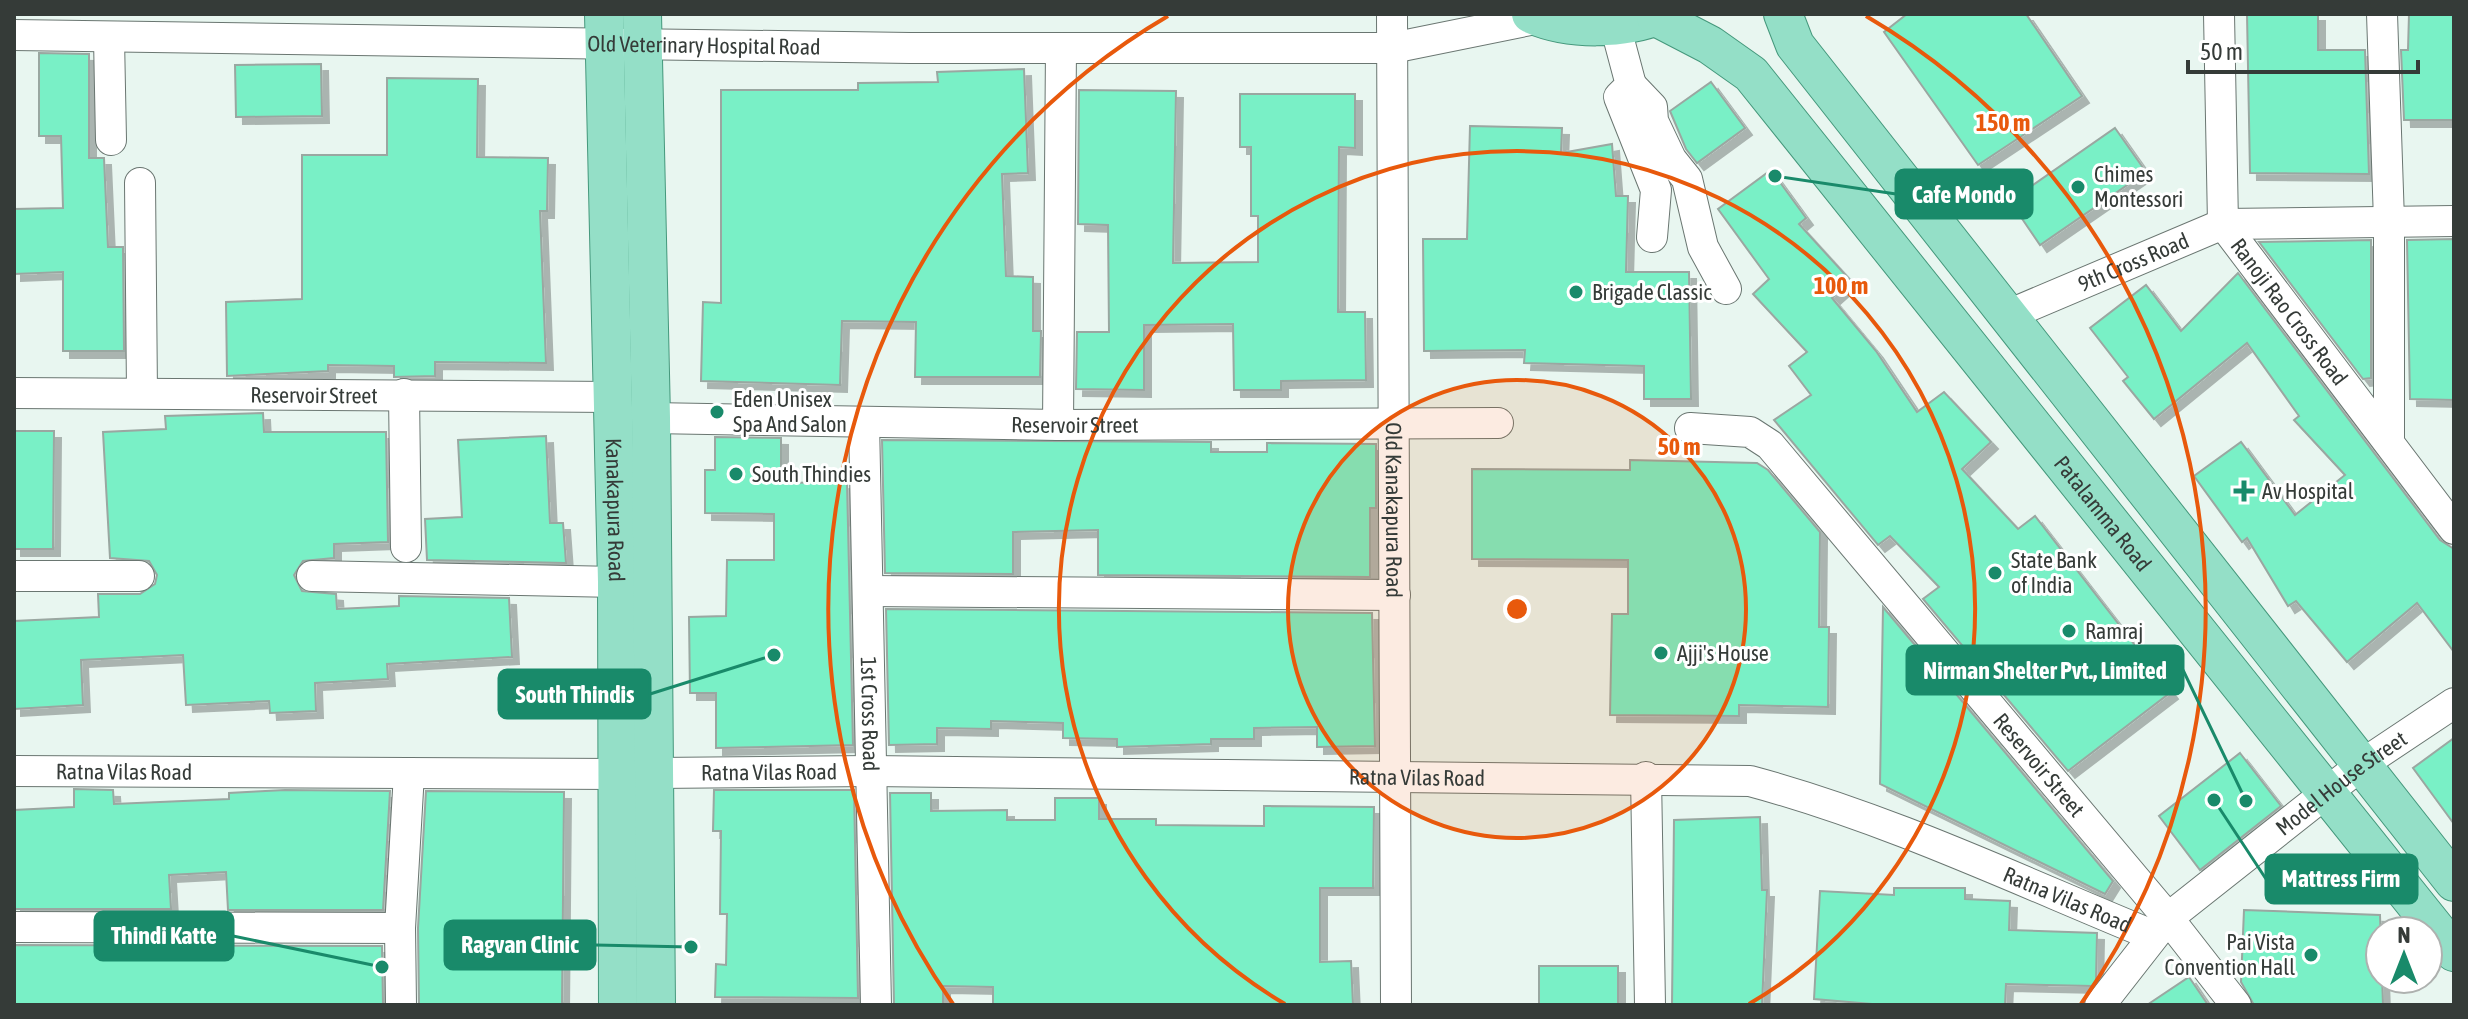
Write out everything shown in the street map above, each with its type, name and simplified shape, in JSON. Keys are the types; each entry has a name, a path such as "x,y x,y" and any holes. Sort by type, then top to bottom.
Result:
{"main road":[{"path":"1536,16 1578,25 1615,25 1659,15"},
{"name":"Patalamma Road","path":"1659,15 1751,74 2454,952"},
{"name":"Kanakapura Road","path":"604,28 617,582 656,1005"},
{"name":"Kanakapura Road","path":"618,1005 637,773 651,418 642,29"},
{"path":"1789,30 2008,315 2364,763 2454,882"}],"street":[{"name":"Old Kanakapura Road","path":"1392,14 1396,1005"},
{"name":"Ranoji Rao Cross Road","path":"2219,14 2223,224 2454,529"},
{"path":"2382,14 2389,221 2389,440"},
{"name":"Old Veterinary Hospital Road","path":"14,35 109,38 604,28 1061,48 1392,48 1536,16"},
{"path":"1615,25 1631,85 1652,107 1653,121 1665,146 1687,179 1703,247 1726,289"},
{"path":"109,38 111,140"},
{"path":"1058,425 1061,48"},
{"path":"1631,85 1619,97 1656,190 1652,237"},
{"path":"140,183 142,393"},
{"name":"9th Cross Road","path":"2008,315 2223,224 2454,221"},
{"name":"Reservoir Street","path":"14,393 614,397"},
{"path":"404,394 406,547"},
{"name":"Reservoir Street","path":"651,418 1058,425 1498,423"},
{"name":"1st Cross Road","path":"864,422 876,1005"},
{"name":"Reservoir Street","path":"1690,428 1750,432 1770,445 2160,927 2236,1005"},
{"path":"14,576 139,576"},
{"path":"312,576 617,582"},
{"path":"868,591 1395,595"},
{"name":"Model House Street","path":"2100,1005 2160,927 2364,763 2454,703"},
{"name":"Ratna Vilas Road","path":"14,771 871,771 1646,777 1750,781 1793,793 2160,927"},
{"path":"401,1005 400,928 409,773"},
{"path":"1646,777 1650,1005"},
{"path":"14,927 400,928"}],"building":[{"path":"1907,14 2026,14 2082,96 1978,165 1884,32"},
{"path":"2247,14 2318,14 2318,50 2365,50 2369,174 2250,173"},
{"path":"2409,14 2454,14 2454,120 2404,120 2401,50 2408,50"},
{"path":"39,53 89,54 89,158 104,158 108,247 123,247 124,351 63,351 63,272 14,274 14,209 63,208 61,136 39,136"},
{"path":"321,64 322,116 236,117 235,65"},
{"path":"1024,69 1028,173 1002,174 1006,276 1033,277 1033,331 1041,331 1040,377 915,377 916,322 842,321 840,385 701,381 703,302 721,303 721,90 858,90 858,83 938,82 937,72"},
{"path":"387,78 478,79 477,157 548,158 547,211 540,211 546,363 435,362 435,376 394,377 394,366 328,365 328,371 227,376 226,302 302,299 302,155 387,155"},
{"path":"1711,82 1745,128 1697,163 1686,149 1670,111"},
{"path":"1079,90 1176,91 1173,263 1258,262 1258,216 1251,216 1251,147 1240,147 1240,94 1355,94 1355,148 1339,147 1338,312 1365,312 1366,380 1281,381 1281,390 1234,390 1233,324 1144,325 1144,390 1076,389 1077,332 1109,332 1108,225 1078,224"},
{"path":"1470,126 1562,128 1561,153 1612,144 1616,196 1628,196 1626,272 1689,272 1691,399 1644,399 1644,366 1524,363 1525,350 1424,351 1423,239 1467,239"},
{"name":"Chimes Montessori","path":"2115,128 2146,172 2040,245 2010,201"},
{"path":"1771,170 1806,218 1799,224 1851,281 1832,298 1876,351 1917,412 1944,392 1991,442 1962,469 2018,529 2035,516 2171,692 2068,771 1923,599 1939,587 1890,536 1878,545 1774,420 1811,395 1789,366 1807,352 1753,294 1769,279 1718,209"},
{"path":"2454,239 2454,400 2410,399 2407,240"},
{"path":"2371,240 2371,378 2363,379 2259,242"},
{"path":"2238,273 2440,540 2454,549 2454,652 2417,603 2347,662 2296,601 2288,606 2247,538 2242,542 2194,476 2241,442 2295,515 2345,475 2294,420 2299,416 2247,343 2154,419 2123,381 2128,377 2090,328 2146,285 2181,331"},
{"path":"263,413 264,432 386,432 388,542 334,544 334,558 303,561 294,575 302,591 336,594 337,609 399,606 399,596 509,598 512,657 387,664 388,679 315,683 316,711 270,713 269,701 186,705 183,655 81,660 83,705 14,709 14,621 99,617 98,594 140,594 155,584 157,575 149,561 110,558 103,432 166,429 165,416"},
{"path":"14,431 54,431 53,549 14,549"},
{"path":"546,436 550,523 563,523 566,563 427,560 425,519 462,517 458,440"},
{"path":"715,437 781,438 781,483 847,482 853,745 716,748 716,693 690,693 689,617 726,616 727,560 774,560 774,514 705,513 705,470 715,470"},
{"path":"882,440 1211,442 1211,452 1267,452 1267,443 1376,444 1376,508 1370,508 1370,577 1098,575 1098,530 1013,532 1013,574 885,573"},
{"path":"1630,460 1757,463 1768,470 1820,532 1819,627 1829,627 1828,707 1739,705 1739,716 1610,715 1612,614 1628,614 1628,560 1472,559 1472,469 1630,470"},
{"path":"1883,607 2113,881 2105,894 1880,784"},
{"path":"886,609 1372,613 1375,746 1317,747 1317,727 1254,728 1254,739 1211,739 1211,744 1117,747 1117,739 1063,738 1063,723 991,721 991,729 937,728 937,744 889,745"},
{"path":"2454,738 2454,824 2413,768"},
{"path":"2240,753 2281,806 2200,870 2159,816"},
{"path":"74,789 113,790 114,804 229,799 229,793 285,790 390,791 383,910 228,910 226,872 169,875 171,909 14,909 14,810 74,807"},
{"path":"714,790 854,790 858,998 715,997 716,964 726,965 727,914 720,914 721,831 713,831"},
{"path":"426,791 564,792 562,1005 419,1005 418,928"},
{"path":"890,793 931,793 931,811 1007,810 1007,820 1055,820 1055,798 1099,798 1099,819 1156,819 1156,825 1264,826 1264,806 1374,807 1373,888 1320,888 1320,962 1351,961 1353,1005 993,1005 993,987 943,986 943,1005 894,1005"},
{"path":"1760,817 1762,890 1767,890 1762,1005 1672,1005 1674,820"},
{"path":"1894,888 1965,888 1965,899 2010,901 2009,930 2097,933 2096,981 2092,986 2006,984 2005,1005 1884,1005 1814,999 1820,891 1894,895"},
{"name":"Pai Vista Convention Hall","path":"2244,910 2380,915 2364,915 2364,995 2383,995 2383,1005 2254,1005 2241,982"},
{"path":"14,945 382,946 383,1005 14,1005"},
{"path":"1539,966 1618,966 1618,1005 1539,1005"},
{"path":"2189,977 2208,1005 2147,1005"}],"place":[{"name":"Cafe Mondo","path":"1775,176"},
{"name":"Chimes Montessori","path":"2078,187"},
{"name":"Brigade Classic","path":"1576,292"},
{"name":"Eden Unisex Spa And Salon","path":"717,412"},
{"name":"South Thindies","path":"736,474"},
{"name":"Av Hospital","path":"2244,491"},
{"name":"State Bank of India","path":"1995,573"},
{"name":"Ramraj","path":"2069,631"},
{"name":"Ajji's House","path":"1661,653"},
{"name":"South Thindis","path":"774,655"},
{"name":"Mattress Firm","path":"2214,800"},
{"name":"Nirman Shelter Pvt., Limited","path":"2246,801"},
{"name":"Ragvan Clinic","path":"691,947"},
{"name":"Pai Vista Convention Hall","path":"2311,955"},
{"name":"Thindi Katte","path":"382,967"}]}
